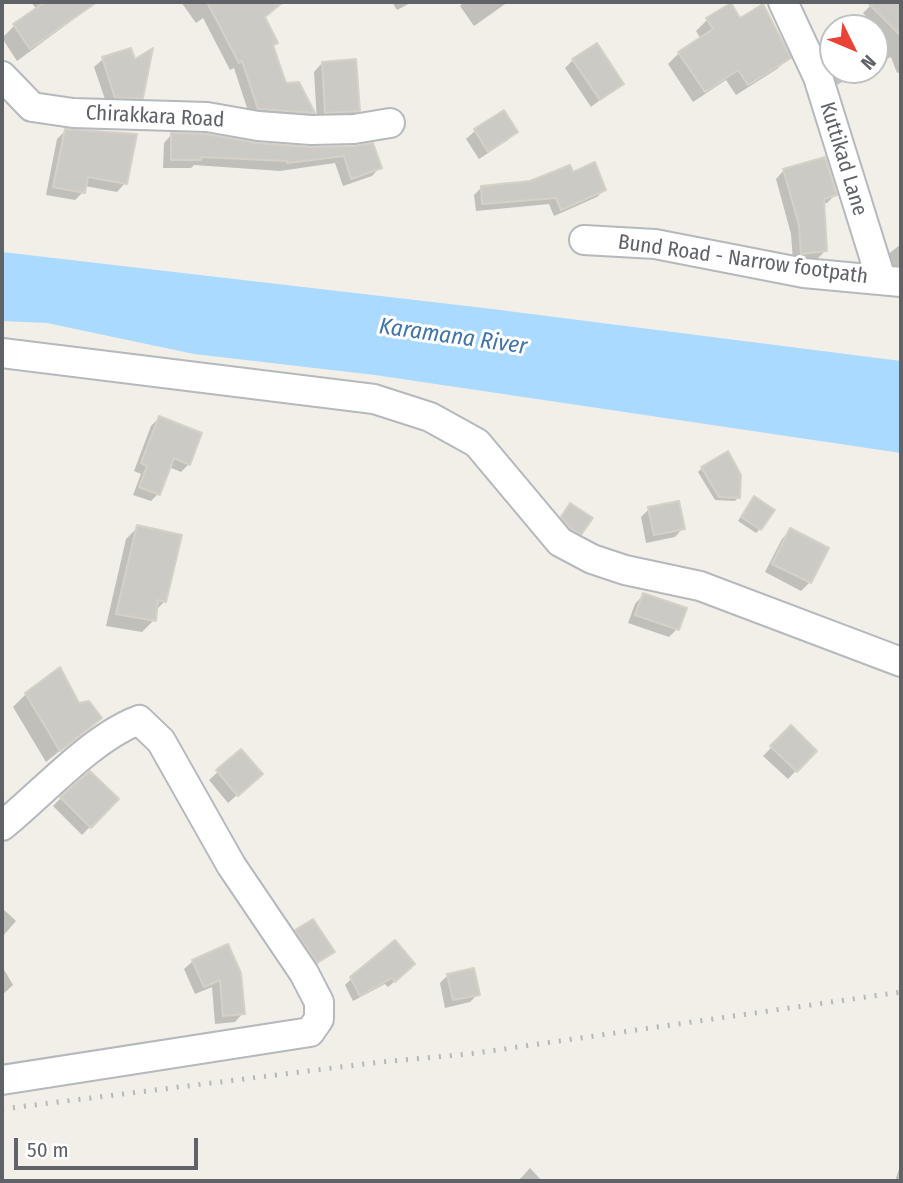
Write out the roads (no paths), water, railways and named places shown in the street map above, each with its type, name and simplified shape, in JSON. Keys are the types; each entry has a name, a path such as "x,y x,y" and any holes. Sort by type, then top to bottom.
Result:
{"street":[{"name":"Kuttikad Lane","path":"783,2 818,77 891,280"},
{"name":"Chirakkara Road","path":"4,80 32,107 73,113 207,117 258,126 311,130 354,129 390,124"},
{"name":"Bund Road - Narrow footpath","path":"584,240 655,244 804,274 891,280"},
{"path":"2,353 374,399 430,417 477,443 560,542 592,558 625,569 701,586 901,662"},
{"path":"2,826 100,742 139,720 162,741 231,865 304,973 320,1002 319,1019 310,1031 2,1080"}],"water":[{"name":"Karamana River","path":"2,252 484,308 901,361 901,453 375,375 194,354 47,323 2,321"}],"railway":[{"path":"2,1109 381,1062 469,1054 901,992"}]}
